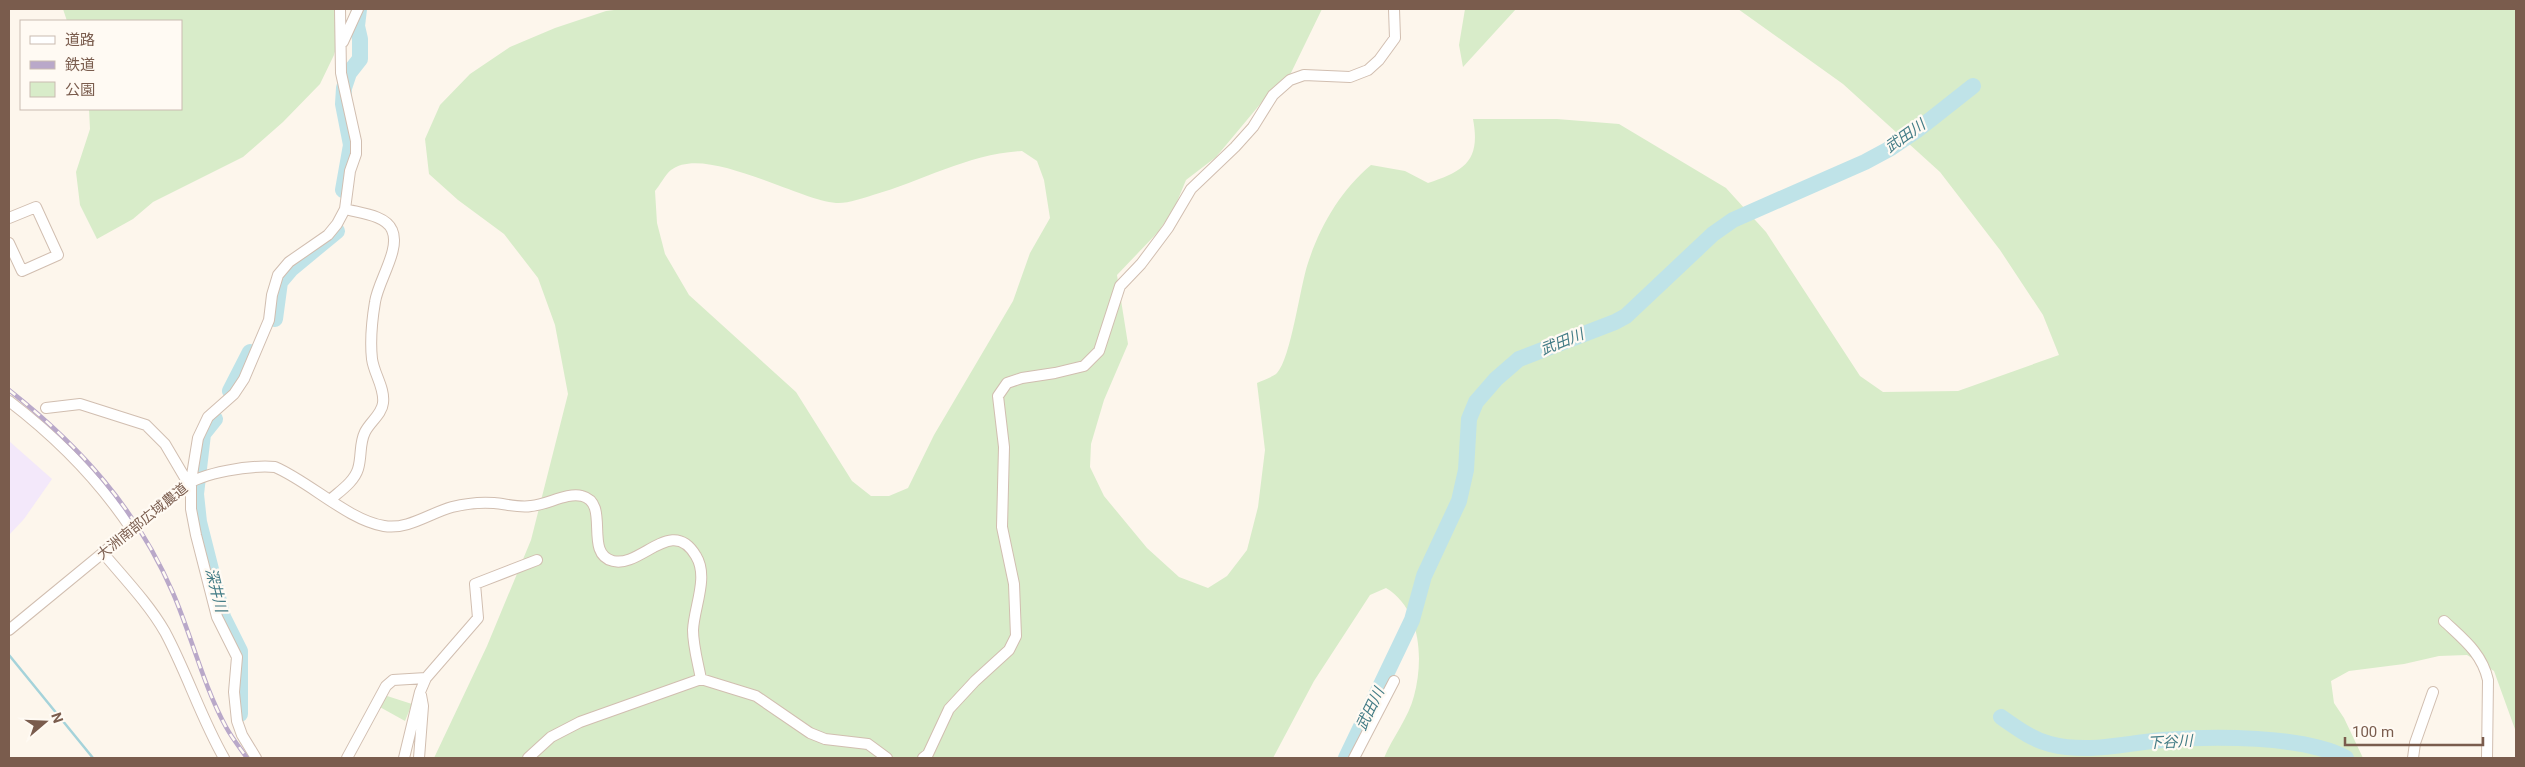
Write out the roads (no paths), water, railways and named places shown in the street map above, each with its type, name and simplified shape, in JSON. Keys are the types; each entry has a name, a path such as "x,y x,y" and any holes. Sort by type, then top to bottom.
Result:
{"street":[{"path":"256,758 242,735 237,721 234,692 237,657 217,617 191,509 198,438 208,417 234,394 244,379 269,320 272,295 278,275 289,262 328,235 338,224 345,209 350,171 356,154 356,141 341,74 340,9"},
{"path":"341,46 358,9"},
{"path":"923,758 952,705 1009,650 1016,636 1014,584 1002,527 1004,447 998,396 1007,383 1022,378 1084,366 1099,351 1120,286 1141,264 1168,228 1190,189 1234,148 1253,127 1273,95 1290,80 1304,75 1350,77 1368,70 1379,60 1396,38 1394,9"},
{"path":"9,218 36,207 58,255 22,271 9,243"},
{"path":"330,500 353,479 358,470 364,433 381,410 383,393 372,359 372,338 378,288 389,262 395,239 392,228 385,221 345,209"},
{"path":"9,400 63,447 95,480 132,530"},
{"path":"46,408 80,404 146,425 194,480"},
{"name":"大洲南部広域農道","path":"9,630 194,480 264,466 275,467 365,520 385,526 403,526 453,507 491,503 529,507 569,496 581,495 589,499 596,510 598,543 602,556 611,561 620,562 660,543 674,540 687,544 697,557 702,571 693,631 701,679"},
{"path":"103,553 164,630 183,668 210,735 224,758"},
{"path":"404,758 420,692 426,678 478,618 475,584 537,560"},
{"path":"2444,621 2473,649 2486,670 2488,680 2487,758"},
{"path":"347,758 386,686 392,680 426,678"},
{"path":"528,758 551,737 580,722 701,679 756,696 810,732 825,739 868,744 887,758"},
{"path":"1354,758 1394,681"},
{"path":"419,758 424,706 420,692"},
{"path":"2412,758 2415,743 2434,692"}],"waterway":[{"name":"深井川","path":"343,190 351,145 343,104 344,88 349,73 360,59 360,39 357,26 359,9"},
{"name":"武田川","path":"1346,758 1412,620 1424,576 1459,501 1466,470 1469,419 1476,402 1496,379 1519,359 1626,316 1713,234 1733,220 1865,162 1891,148 1916,131 1973,86"},
{"name":"深井川","path":"275,319 280,282 291,269 337,231"},
{"name":"深井川","path":"230,391 250,352"},
{"name":"深井川","path":"215,419 203,434 196,494 199,522 223,617 240,651 240,714"},
{"path":"9,655 93,758"},
{"name":"下谷川","path":"2001,717 2024,733 2050,744 2064,747 2093,748 2149,741 2206,738 2257,739 2306,745 2328,750 2346,758"}],"railway":[{"path":"9,390 60,434 83,457 124,506 142,533 173,593 218,711 228,731 247,758"}]}
